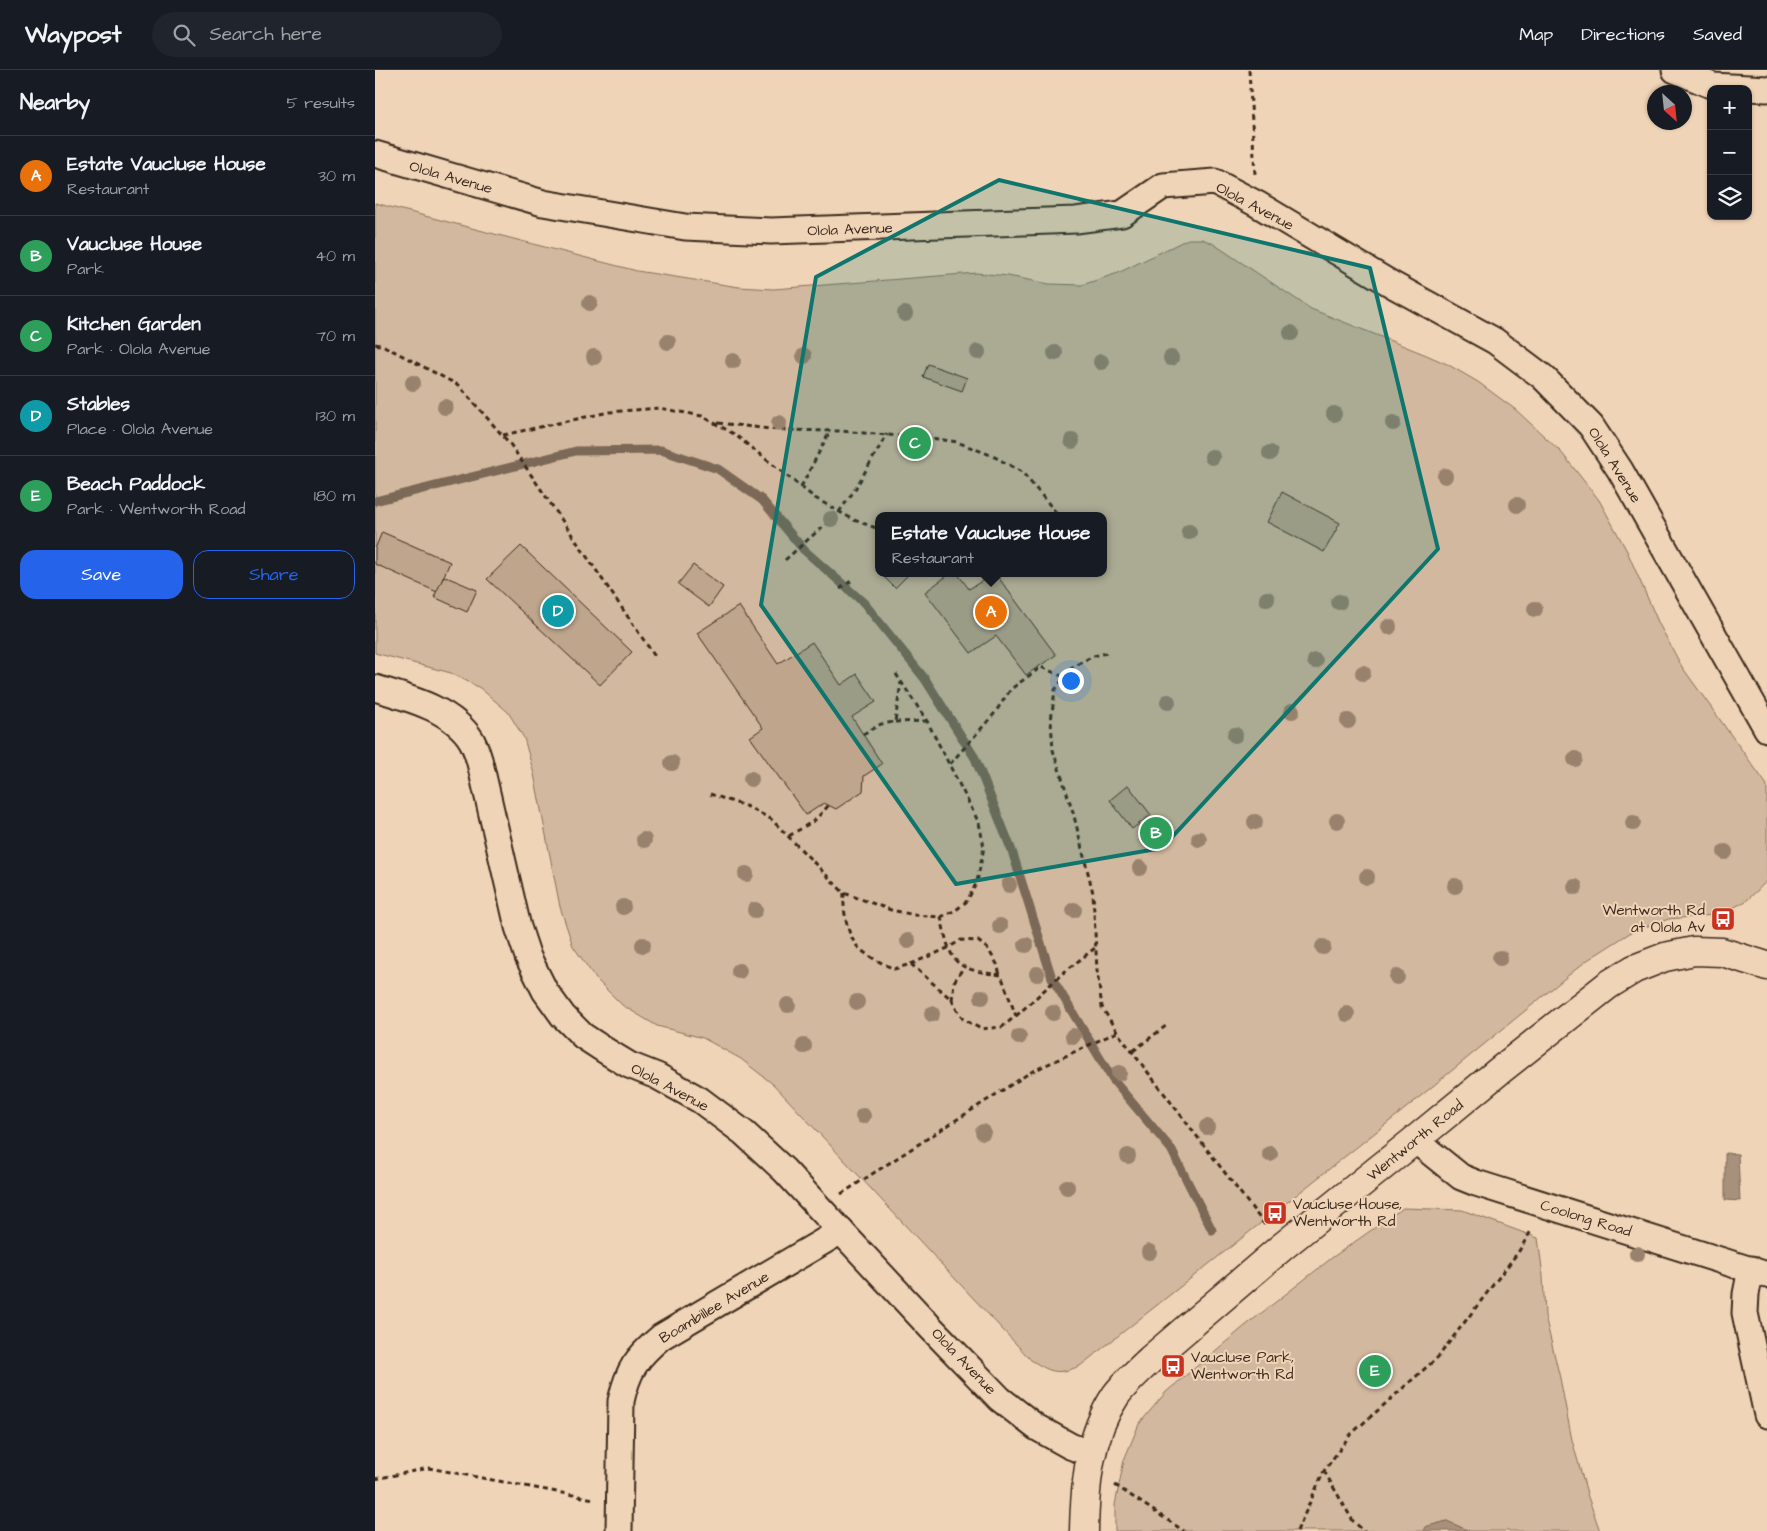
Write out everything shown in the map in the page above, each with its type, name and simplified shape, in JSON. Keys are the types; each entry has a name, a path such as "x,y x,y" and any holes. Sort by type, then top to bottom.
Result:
{"street":[{"path":"1675,70 1713,86 1767,89"},
{"name":"Olola Avenue","path":"375,154 543,203 685,227 771,231 1076,220 1121,214 1163,186 1215,182 1257,204 1393,285 1495,341 1543,377 1591,426 1621,470 1767,729"},
{"name":"Olola Avenue","path":"375,688 425,705 441,713 453,720 472,741 481,766 528,957 545,991 563,1016 583,1036 606,1051 629,1065 657,1076 700,1100 744,1133 784,1170 1000,1399 1036,1427 1070,1446 1091,1454"},
{"name":"Wentworth Road","path":"1083,1531 1084,1495 1091,1454 1103,1419 1116,1395 1131,1378 1282,1247 1600,991 1634,969 1665,957 1694,951 1722,952 1767,966"},
{"name":"Coolong Road","path":"1415,1140 1461,1177 1476,1183 1759,1272"},
{"name":"Boambillee Avenue","path":"619,1531 621,1401 626,1381 634,1364 645,1350 661,1337 841,1231"},
{"path":"1759,1272 1746,1294 1745,1313 1767,1415"}],"path":[{"path":"1249,70 1257,204"},
{"path":"375,344 384,346 458,384 513,448 656,658"},
{"path":"502,435 609,412 659,408 702,416 734,434 815,498 854,520 875,528"},
{"path":"715,423 779,430 887,434 957,442 993,456 1022,472 1056,512"},
{"path":"801,487 831,431"},
{"path":"785,560 839,512 854,491 887,434"},
{"path":"840,589 851,581"},
{"path":"1107,653 1093,656 1072,666 1055,690 1051,721 1053,750 1073,812 1093,893 1097,971 1102,1007 1117,1032 1282,1247"},
{"path":"950,765 975,737 1011,689 1041,667 1064,677"},
{"path":"710,794 771,819 844,893 891,910 915,915 941,917 956,910 967,901 977,882 984,847 979,823 927,721 894,671"},
{"path":"895,722 901,681"},
{"path":"863,734 881,724 927,721"},
{"path":"789,836 815,820 829,805"},
{"path":"844,893 843,908 848,928 857,946 873,958 894,969 911,964 948,948 961,940 978,941 989,949 997,964 1016,1016"},
{"path":"941,917 948,948 963,968 980,973 1001,975"},
{"path":"963,968 954,982 952,1000 955,1008 963,1019 981,1029 1002,1027 1096,948"},
{"path":"911,964 952,1000"},
{"path":"1133,1051 1167,1025"},
{"path":"819,1208 1031,1072 1117,1032"},
{"path":"1297,1531 1324,1470 1350,1435 1438,1357 1519,1251 1531,1232"},
{"path":"375,1479 429,1468 619,1504"},
{"path":"1324,1470 1353,1521 1364,1531"},
{"path":"1108,1480 1184,1531"}],"highlighted area":[{"path":"999,180 1370,268 1438,549 1162,848 956,884 761,605 816,277"}],"shaded area":[{"path":"375,203 637,271 739,287 774,289 976,273 1008,276 1049,284 1082,285 1118,273 1188,239 1202,239 1212,243 1311,309 1447,364 1478,382 1516,410 1561,452 1599,500 1627,551 1659,624 1682,667 1767,785 1767,880 1746,901 1731,909 1713,915 1669,919 1633,931 1586,961 1400,1113 1080,1366 1066,1371 1055,1371 1044,1368 1031,1360 774,1085 741,1059 703,1038 657,1026 622,1005 596,979 573,946 560,907 534,774 524,738 508,712 480,688 451,673 375,653"},
{"path":"1725,1153 1738,1154 1740,1201 1725,1200"},
{"path":"1403,1208 1462,1210 1538,1238 1543,1276 1545,1316 1572,1440 1600,1531 1469,1531 1447,1521 1425,1527 1423,1531 1115,1531 1115,1505 1124,1460 1139,1424 1166,1392 1245,1326 1333,1257"},
{"path":"1447,1521 1469,1531 1423,1531 1425,1527"}],"building":[{"path":"928,364 967,378 962,391 923,377"},
{"path":"1282,492 1340,523 1324,552 1267,522"},
{"path":"382,532 450,562 437,592 375,564 375,549"},
{"path":"521,546 632,652 600,685 487,579"},
{"path":"693,565 723,587 709,607 678,584"},
{"path":"444,576 477,590 467,612 434,597"},
{"path":"884,577 906,577 895,588"},
{"path":"946,577 960,577 969,589 988,577 998,577 1056,655 1026,675 996,636 971,653 925,592"},
{"path":"739,606 778,664 812,642 841,685 857,674 876,702 852,717 882,764 864,776 863,791 836,809 824,803 806,815 750,737 763,728 697,633"},
{"path":"1128,785 1151,815 1132,829 1110,800"}],"waterway":[{"path":"375,501 576,451 661,450 718,469 762,500 804,550 864,603 925,679 975,758 1012,851 1052,978 1113,1080 1171,1149 1212,1230"}],"place":[{"name":"Kitchen Garden","path":"915,443"},
{"name":"Stables","path":"558,611"},
{"name":"Estate Vaucluse House","path":"991,612"},
{"name":"Vaucluse House","path":"1156,833"},
{"name":"Wentworth Rd at Olola Av","path":"1723,919"},
{"name":"Vaucluse House, Wentworth Rd","path":"1275,1213"},
{"name":"Vaucluse Park, Wentworth Rd","path":"1173,1366"},
{"name":"Beach Paddock","path":"1375,1371"}]}
